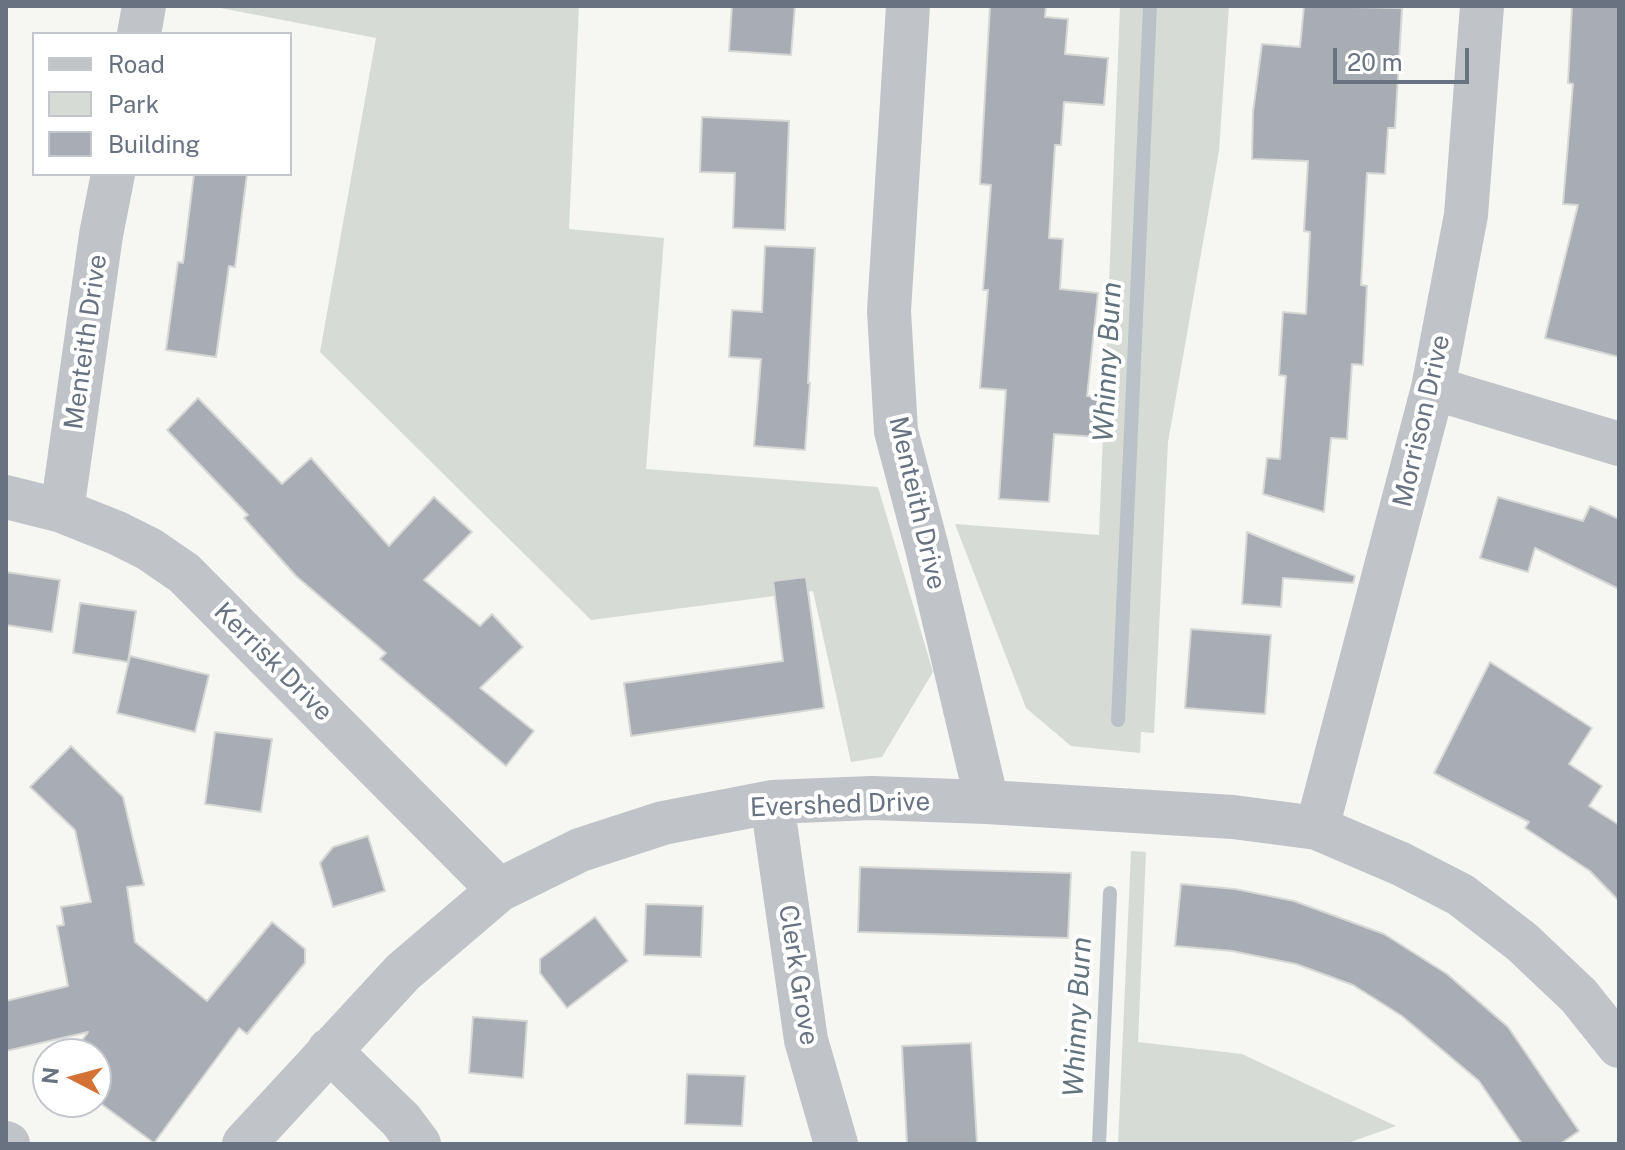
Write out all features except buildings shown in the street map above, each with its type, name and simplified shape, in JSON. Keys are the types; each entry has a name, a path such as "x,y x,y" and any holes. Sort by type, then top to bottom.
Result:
{"street":[{"path":"139,32 144,6"},
{"name":"Menteith Drive","path":"908,6 889,311 896,431 987,802"},
{"name":"Morrison Drive","path":"1317,828 1433,388 1466,215 1482,6"},
{"name":"Menteith Drive","path":"62,511 101,235 113,176"},
{"path":"1433,388 1619,444"},
{"name":"Kerrisk Drive","path":"6,497 62,511 149,549 184,573 499,890"},
{"name":"Evershed Drive","path":"244,1144 403,972 499,890 580,850 663,823 772,802 872,798 987,802 1233,817 1317,828 1401,864 1461,895 1522,942 1579,996 1619,1046"},
{"name":"Clerk Grove","path":"772,802 806,1040 836,1144"},
{"path":"329,1050 401,1120 419,1144"}],"green space":[{"path":"210,6 579,6 569,229 664,238 646,469 878,487 933,672 882,757 851,762 813,591 591,620 320,352 376,38"},
{"path":"1120,6 1229,6 1219,151 1168,442 1154,733 1141,732 1140,753 1071,746 1026,708 955,524 1099,535"},
{"path":"1131,851 1146,852 1138,1042 1242,1054 1396,1126 1345,1144 1118,1144"}],"waterway":[{"name":"Whinny Burn","path":"1118,720 1150,6"},
{"name":"Whinny Burn","path":"1099,1144 1110,893"}]}
